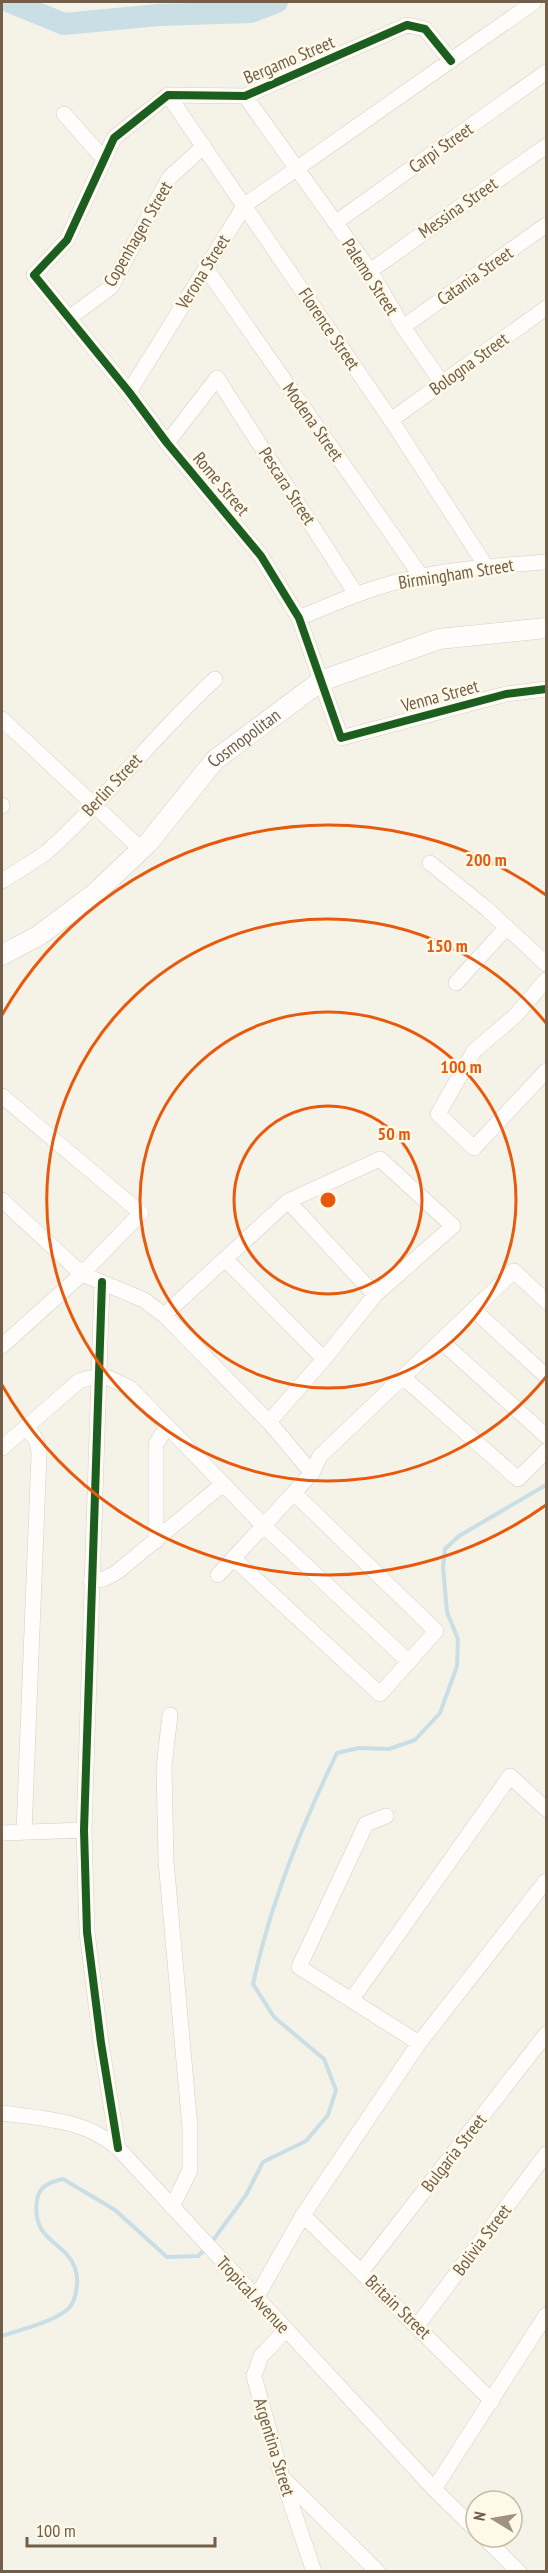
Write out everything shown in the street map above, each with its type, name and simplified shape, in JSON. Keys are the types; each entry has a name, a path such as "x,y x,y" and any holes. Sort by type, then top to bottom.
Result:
{"street":[{"name":"Verona Street","path":"129,392 245,206 534,2"},
{"name":"Bergamo Street","path":"168,95 244,96 406,25 425,29 451,61"},
{"name":"Carpi Street","path":"334,223 546,72"},
{"name":"Florence Street","path":"168,95 391,420 486,566"},
{"path":"64,114 104,159 114,138 168,95"},
{"name":"Palemo Street","path":"244,96 370,271 403,327 442,383"},
{"name":"Copenhagen Street","path":"69,318 111,287 169,178 204,146"},
{"name":"Messina Street","path":"370,271 546,146"},
{"name":"Rome Street","path":"104,159 67,240 34,275 129,392 167,443 261,556 299,618 342,738"},
{"name":"Catania Street","path":"403,327 546,225"},
{"name":"Modena Street","path":"206,268 421,576"},
{"name":"Bologna Street","path":"391,420 546,308"},
{"name":"Pescara Street","path":"167,443 217,378 356,594"},
{"name":"Birmingham Street","path":"299,618 356,594 421,576 486,566 546,562"},
{"name":"Cosmopolitan","path":"2,955 38,936 85,901 141,849 215,760 321,681 439,639 546,628"},
{"name":"Berlin Street","path":"2,881 46,852 95,806 181,709 215,679"},
{"name":"Venna Street","path":"342,738 506,694 546,689"},
{"path":"2,719 141,849"},
{"path":"430,863 507,927 546,964"},
{"path":"456,983 507,927"},
{"path":"546,980 515,1016 474,1051 438,1113 474,1148 546,1071"},
{"path":"2,1096 141,1213 82,1274 2,1346"},
{"path":"164,1315 288,1201 380,1159 453,1226 375,1296 324,1359 268,1422"},
{"path":"2,1200 82,1274 144,1300 164,1315 268,1422 312,1473"},
{"path":"288,1201 375,1296"},
{"path":"225,1259 324,1359"},
{"path":"218,1575 312,1473 320,1456 514,1271 546,1301"},
{"path":"102,1282 97,1377 84,1830 87,1932 101,2043 118,2148"},
{"path":"474,1310 546,1376"},
{"path":"441,1341 546,1436"},
{"path":"2,1448 79,1381 97,1377 119,1381 130,1388 263,1526 409,1662"},
{"path":"404,1377 518,1479 546,1451"},
{"path":"156,1541 156,1444 167,1427"},
{"path":"24,1832 39,1454 39,1444 33,1433 25,1428"},
{"path":"91,1581 104,1579 117,1572 223,1484"},
{"path":"234,1559 380,1694 436,1631 294,1493"},
{"path":"170,1715 164,1767 166,1861 190,2128 190,2170 172,2207"},
{"path":"352,1999 510,1776 546,1809"},
{"path":"387,1816 366,1824 298,1967 419,2043"},
{"path":"2,1833 84,1830"},
{"path":"256,2298 303,2216 419,2043 546,1881"},
{"name":"Bulgaria Street","path":"362,2272 546,2034"},
{"name":"Tropical Avenue","path":"2,2113 86,2127 104,2136 118,2148 434,2489 464,2518"},
{"name":"Bolivia Street","path":"417,2326 546,2154"},
{"name":"Britain Street","path":"303,2216 492,2401"},
{"path":"434,2489 546,2315"},
{"name":"Argentina Street","path":"286,2330 261,2356 254,2376 282,2477 314,2571"},
{"path":"282,2477 378,2571"},
{"path":"496,2549 519,2571"}],"waterway":[{"path":"10,2 64,24 158,15 251,12 277,2"},
{"path":"211,2243 246,2195 263,2162 306,2141 328,2115 336,2090 324,2059 274,2017 253,1984 268,1925 311,1809 337,1753 359,1748 389,1749 415,1740 440,1713 457,1666 458,1639 447,1612 443,1567 445,1549 459,1536 546,1485"},
{"path":"2,2336 60,2315 72,2304 75,2296 77,2282 75,2268 64,2251 44,2233 36,2214 38,2195 50,2183 63,2179 115,2210 167,2257 198,2256 206,2248"}],"cycle path":[{"path":"451,61 425,29 407,25 245,96 168,95 114,138 67,240 34,275 129,392 167,443 261,556 299,618 341,738 506,694 546,689"},
{"path":"102,1282 84,1830 87,1932 101,2043 118,2148"}]}
